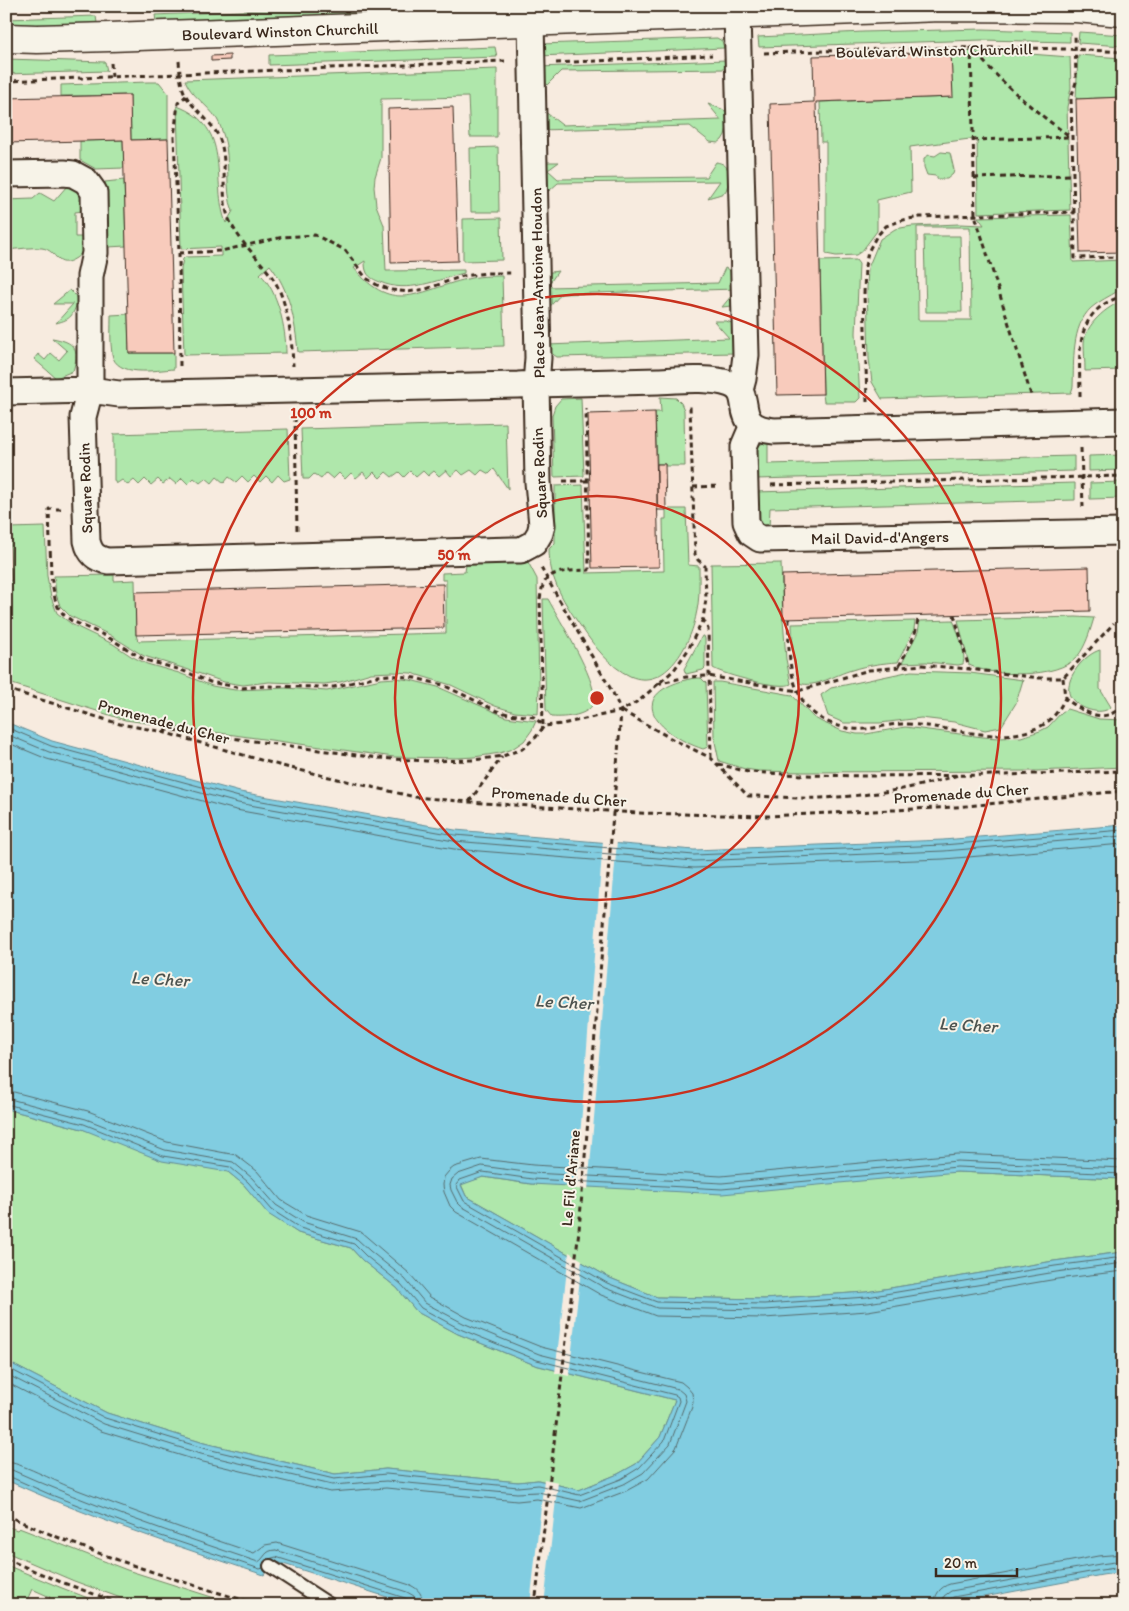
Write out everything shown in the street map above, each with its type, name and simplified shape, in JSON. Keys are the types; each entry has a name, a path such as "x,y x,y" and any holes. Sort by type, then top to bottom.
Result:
{"main road":[{"name":"Boulevard Winston Churchill","path":"6,38 110,37 941,6 1046,7 1123,12"}],"street":[{"path":"736,14 746,355 740,390 743,397 745,415 753,425 760,429 774,431 1123,421"},
{"name":"Place Jean-Antoine Houdon","path":"531,21 538,348 536,384 689,380 725,382 732,384 740,390"},
{"name":"Square Rodin","path":"6,174 73,174 86,181 94,192 95,253 90,276 90,390 82,417 88,545 93,555 103,560 521,550 534,543 542,525 538,495 536,384"},
{"path":"6,392 90,390 119,394 536,384"},
{"name":"Mail David-d'Angers","path":"753,425 744,446 746,522 751,533 760,539 1123,532"}],"lane":[{"path":"270,1566 330,1605"}],"path":[{"path":"1074,26 1076,82 1071,98 1071,137 1075,258 1123,257"},
{"path":"971,47 987,66 1011,89 1047,120 1071,137"},
{"path":"971,47 975,215 1039,423"},
{"name":"Boulevard Winston Churchill","path":"756,53 971,47 1123,52"},
{"path":"179,55 180,74 186,96 206,118 220,140 223,154 227,211 230,220 246,246 272,278 280,294 290,333 293,352 298,556"},
{"path":"548,64 716,55"},
{"path":"6,81 508,61"},
{"path":"179,393 179,253 175,128 178,103 186,96"},
{"path":"973,140 1071,137"},
{"path":"974,178 1072,175"},
{"path":"868,428 864,294 865,266 868,252 876,237 886,226 920,217 1074,212"},
{"path":"179,253 221,252 283,237 315,235 345,250 366,278 392,290 408,292 426,289 463,276 514,274"},
{"path":"1080,404 1080,351 1084,325 1104,304 1123,296"},
{"path":"86,508 49,509 51,576 58,607 72,621 106,636 145,660 181,670 210,682 242,688 334,686 390,675 415,678 443,685 498,711 534,717 544,726 562,724 621,711 640,700 674,670 688,650 703,619 706,599 705,566 698,560 695,554 689,380"},
{"path":"159,730 173,730 394,760 474,760 503,756 522,748 536,737 544,726 540,599 544,585 547,578 560,573 589,570 585,383"},
{"path":"1081,444 1084,533"},
{"path":"764,485 1123,476"},
{"path":"693,487 722,486"},
{"path":"528,547 613,693 621,711 711,758 748,796 820,798 873,794 931,784 962,774"},
{"path":"954,615 968,669"},
{"path":"899,666 916,632 918,616"},
{"path":"703,619 708,629 711,758"},
{"path":"789,619 789,655 798,691 812,711 829,723 841,727 863,730 902,724 991,734 1007,734 1033,730 1045,724 1060,708 1065,698 1063,678"},
{"path":"657,684 686,677 708,676 798,691 869,670 922,665 968,669 1009,676 1063,678 1114,623"},
{"name":"Promenade du Cher","path":"6,689 120,724 159,730 282,766 415,797 469,802 637,813 768,816 956,807 1123,791"},
{"path":"1065,698 1078,709 1101,716 1116,713 1123,705"},
{"name":"Le Fil d'Ariane","path":"535,1605 579,1230 621,711"},
{"path":"469,802 503,756"},
{"path":"718,764 748,772 770,775 1006,775 1123,771"},
{"path":"6,1516 83,1548 137,1567 260,1605"},
{"path":"6,1559 124,1605"}],"green space":[{"path":"347,6 588,6 156,21 155,15"},
{"path":"96,16 97,23 55,25 6,24 6,19"},
{"path":"983,29 1070,32 1070,42 982,40 759,47 758,37 863,32"},
{"path":"1079,32 1123,35 1123,46 1078,43"},
{"path":"717,38 722,41 724,48 539,56 540,44"},
{"path":"495,47 497,57 269,65 269,55"},
{"path":"989,51 1070,57 1071,88 1067,107 1070,210 978,213 977,138 910,147 911,192 877,200 877,231 862,251 856,255 836,256 826,254 826,142 821,142 820,102 952,97 951,52"},
{"path":"1078,55 1123,58 1123,97 1076,99"},
{"path":"6,59 105,62 107,71 6,74"},
{"path":"726,60 726,69 561,71 541,91 538,67"},
{"path":"497,69 497,137 470,137 468,97 381,99 381,158 374,187 376,205 384,225 386,271 464,270 464,273 422,285 401,287 371,278 366,272 365,261 354,268 368,283 382,292 407,296 471,278 502,276 504,346 298,352 287,295 270,265 260,274 272,290 280,310 286,353 184,355 181,269 183,259 185,257 221,256 221,247 181,249 177,106 195,115 206,127 213,141 217,157 222,207 226,223 233,211 229,194 226,146 221,128 217,119 191,91 185,80"},
{"path":"159,82 168,93 168,139 131,140 130,95 61,96 61,85"},
{"path":"708,104 728,113 729,120 725,135 718,143 710,142 690,126 539,130 539,107 562,125 721,120"},
{"path":"123,140 124,168 96,169 80,160 80,141"},
{"path":"498,147 499,212 471,212 470,148"},
{"path":"941,152 950,153 954,170 953,174 947,179 938,179 936,176 927,175 924,167 924,158 929,155 935,156"},
{"path":"559,162 548,170 558,179 706,177 716,162 728,169 729,180 725,192 708,198 720,181 558,183 541,198 542,164"},
{"path":"124,180 126,246 108,247 105,182"},
{"path":"67,186 78,191 82,202 83,211 75,212 75,237 83,237 79,256 64,262 42,248 6,250 6,200 33,199 40,193 54,201"},
{"path":"1071,215 1073,262 1123,260 1123,290 1094,305 1080,325 1075,345 1071,393 882,399 872,382 869,359 867,288 868,268 880,239 895,229 912,226 984,225 978,217","holes":["917,227 970,227 971,320 918,320"]},
{"path":"501,218 502,260 463,261 463,219"},
{"path":"924,236 960,236 962,312 926,312"},
{"path":"856,260 859,264 856,333 860,398 856,402 824,402 820,261"},
{"path":"725,268 739,278 741,286 738,302 732,306 722,307 737,289 561,294 546,311 543,278 545,273 558,271 547,287 718,283"},
{"path":"70,290 78,301 71,316 56,323 73,304 53,304"},
{"path":"1123,301 1123,370 1085,371 1084,343 1088,330 1098,317 1110,307"},
{"path":"128,314 129,353 174,353 174,369 129,370 115,362 111,349 111,315"},
{"path":"714,321 732,323 735,329 734,353 557,357 551,353 547,345 729,338"},
{"path":"52,338 71,344 76,357 73,371 56,378 34,359 38,354 45,360 51,353 59,360 67,351"},
{"path":"660,397 676,398 684,410 685,466 657,464 655,412 661,412"},
{"path":"581,398 584,476 554,477 552,415 555,406 561,399"},
{"path":"506,423 508,489 494,469 489,474 482,470 477,475 471,470 463,475 458,470 451,476 446,470 439,476 434,471 428,476 423,471 416,477 410,471 404,477 399,472 392,477 386,472 380,478 374,472 368,478 363,472 356,478 351,473 345,479 339,473 333,479 326,473 321,479 314,474 309,479 303,479 301,429"},
{"path":"288,429 290,479 284,481 278,475 272,482 266,476 260,482 254,476 248,482 242,476 236,482 229,477 224,483 217,477 212,483 206,478 200,483 194,478 188,484 182,478 176,484 170,479 163,484 158,479 151,485 145,479 139,485 134,480 128,485 122,480 116,484 114,480 114,434"},
{"path":"768,442 768,464 1074,456 1074,471 755,479 756,449 761,444"},
{"path":"1123,455 1123,470 1089,471 1089,456"},
{"path":"1123,482 1123,498 1090,499 1090,483"},
{"path":"1075,483 1075,500 770,508 769,528 759,523 755,492"},
{"path":"583,485 586,573 664,571 663,519 666,519 666,509 686,509 688,565 699,566 697,609 689,639 682,651 675,662 655,677 643,679 630,676 609,662 592,642 564,601 555,581 549,549 555,543 555,486"},
{"path":"45,527 47,576 51,597 57,613 73,625 113,644 147,664 179,673 212,686 235,690 285,688 327,691 381,679 396,678 410,680 438,687 506,717 536,721 524,741 512,749 500,753 458,758 394,757 125,720 6,682 6,581 11,581 9,528"},
{"path":"528,562 537,579 538,714 515,712 495,706 451,685 411,673 371,673 340,682 324,684 269,682 243,685 224,682 144,656 110,635 70,616 60,606 56,594 54,576 114,575 114,581 135,580 136,635 138,641 446,633 446,580 442,580 442,573 465,572 466,565"},
{"path":"781,563 786,659 791,684 776,685 752,681 713,668 711,564"},
{"path":"543,599 548,599 590,679 594,700 588,710 577,715 552,717 546,710"},
{"path":"1094,618 1085,643 1077,657 1068,664 1055,669 1025,674 994,672 969,665 958,620"},
{"path":"953,620 963,648 963,664 902,663 918,632 920,621"},
{"path":"915,621 914,629 898,662 863,667 819,683 799,683 793,658 792,624"},
{"path":"702,636 705,639 705,668 686,674 684,669"},
{"path":"1100,650 1100,689 1111,707 1107,710 1095,711 1083,707 1073,700 1069,689 1072,675 1077,668 1088,656"},
{"path":"911,671 970,673 1023,680 1016,703 1001,727 985,730 954,722 921,718 880,723 844,723 828,716 821,695 831,688"},
{"path":"694,678 701,678 706,683 708,747 703,749 671,733 660,723 654,713 653,703 658,693 672,685"},
{"path":"713,682 792,695 813,717 842,731 857,734 905,727 983,737 1021,737 1048,727 1067,709 1099,719 1123,720 1123,767 1037,771 804,772 745,769 719,761 714,737"},
{"path":"6,1109 82,1129 228,1172 244,1185 269,1214 298,1233 351,1248 362,1260 397,1288 417,1312 458,1334 535,1365 675,1400 660,1437 636,1464 618,1474 579,1490 538,1480 518,1482 386,1469 335,1474 204,1443 107,1413 6,1361"},
{"path":"957,1172 1123,1179 1123,1252 1054,1261 866,1292 764,1299 657,1297 610,1278 466,1196 461,1184 483,1177 531,1184"},
{"path":"6,1522 10,1523 9,1527 17,1530 19,1528 127,1570 221,1600 220,1603 225,1605 140,1605 74,1581 6,1552"},
{"path":"6,1565 106,1605 47,1605 50,1597 32,1589 25,1605 6,1605"}],"water":[{"name":"Le Cher","path":"6,722 52,741 240,792 455,830 694,850 943,840 1123,825 1123,1179 957,1172 722,1194 531,1184 483,1177 461,1185 466,1196 610,1278 657,1297 764,1299 866,1292 1054,1261 1123,1252 1123,1572 941,1605 412,1605 274,1561 264,1575 102,1519 6,1480 6,1361 107,1413 204,1443 335,1474 386,1469 518,1482 538,1480 579,1490 618,1474 636,1464 660,1437 675,1400 535,1365 458,1334 417,1312 397,1288 362,1260 351,1248 298,1233 268,1214 244,1185 228,1172 162,1161 82,1129 6,1109"}],"pier":[{"path":"603,840 617,841 588,1190 576,1189"},
{"path":"569,1252 582,1260 569,1376 555,1373"},
{"path":"544,1479 558,1482 544,1605 530,1605"}],"building":[{"path":"951,52 953,97 816,102 823,394 777,395 770,104 814,102 813,56"},
{"path":"230,55 230,60 211,61 211,56"},
{"path":"130,95 131,140 168,139 174,353 129,353 123,140 6,143 6,98"},
{"path":"1123,97 1123,252 1080,253 1076,99"},
{"path":"453,107 458,261 391,263 388,109"},
{"path":"655,412 659,567 592,568 588,414"},
{"path":"6,429 11,581 6,581"},
{"path":"657,464 665,464 666,510 657,510"},
{"path":"1089,567 1090,611 783,619 782,575"},
{"path":"443,584 444,628 136,635 135,592"}]}
